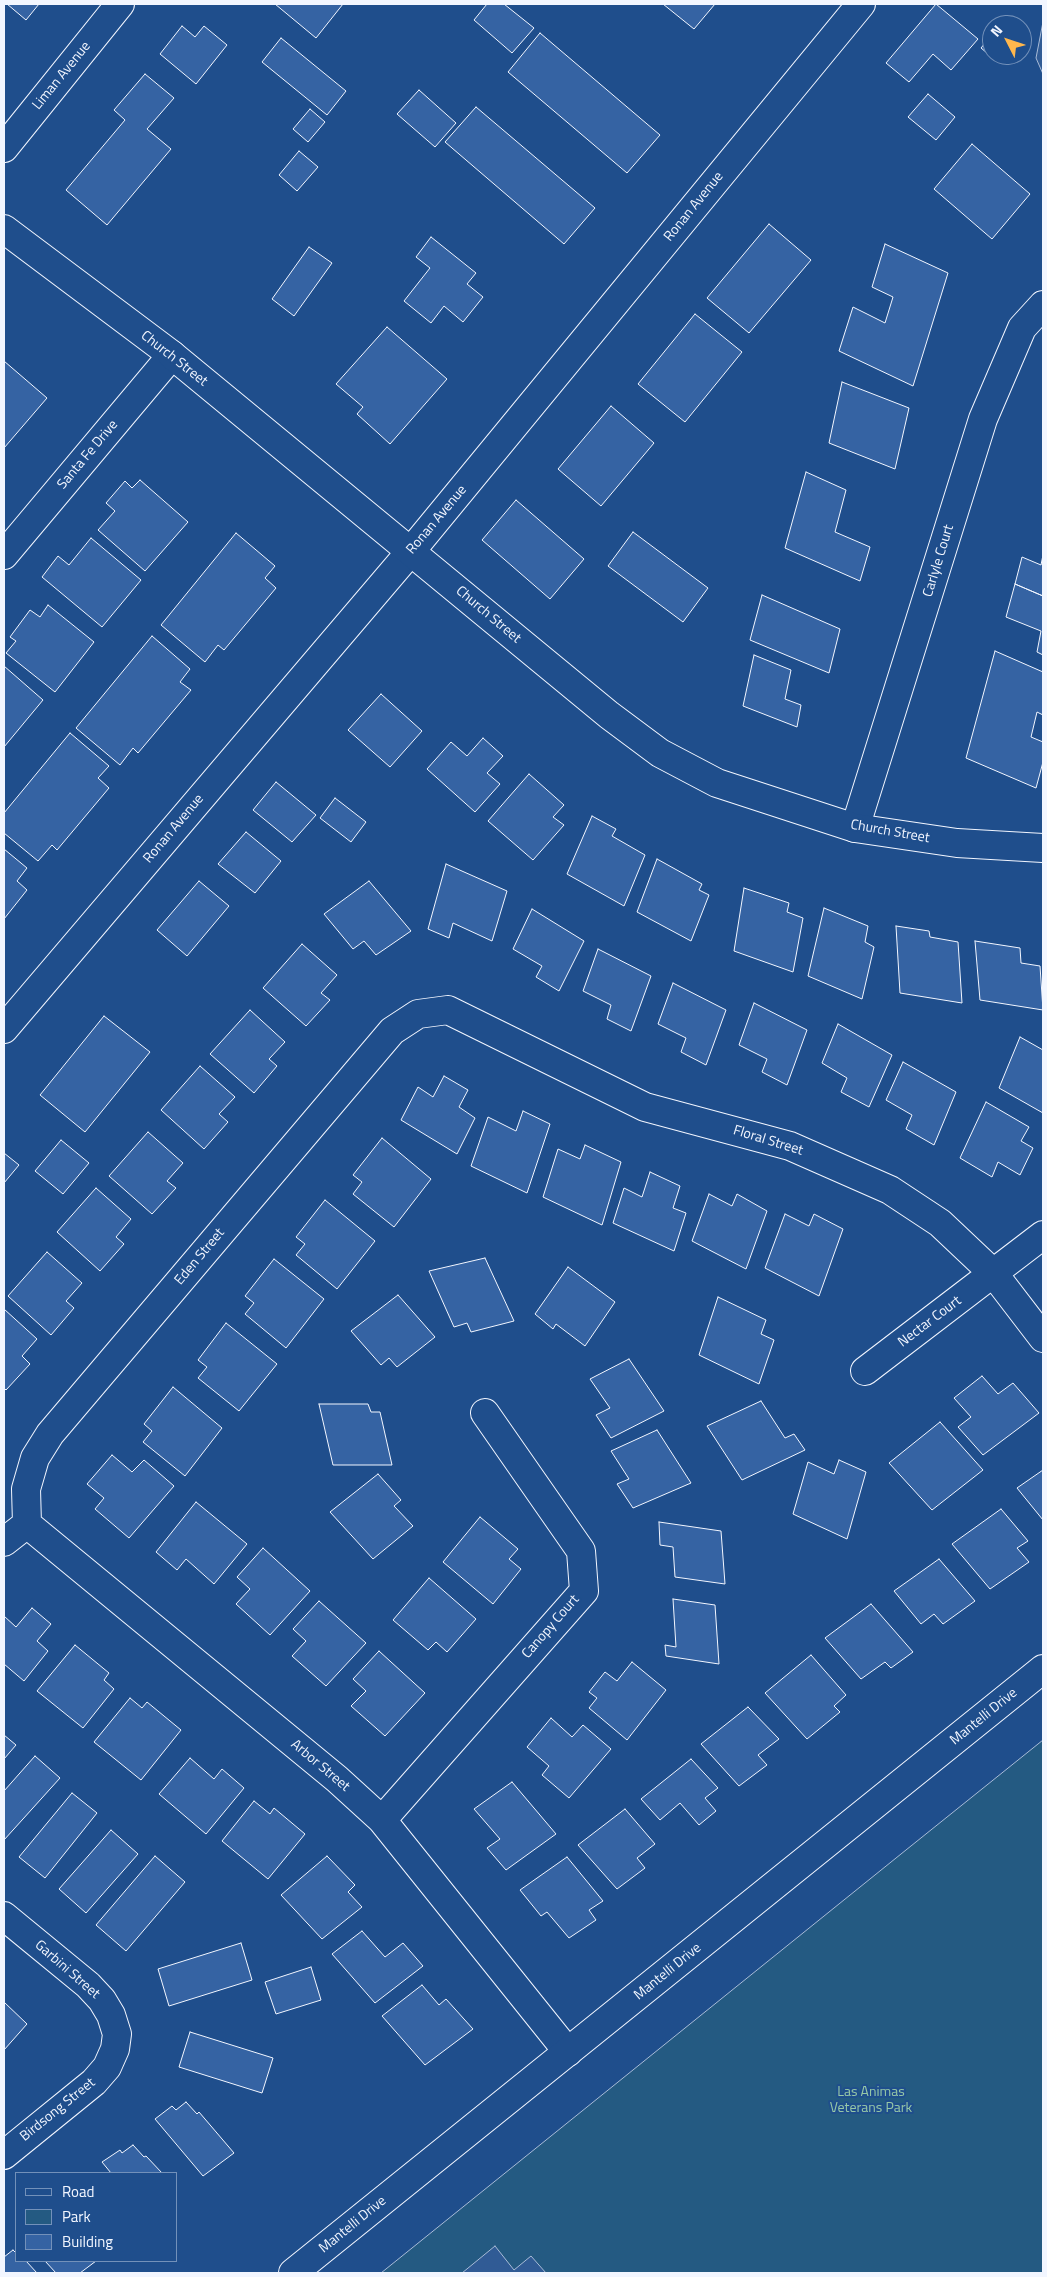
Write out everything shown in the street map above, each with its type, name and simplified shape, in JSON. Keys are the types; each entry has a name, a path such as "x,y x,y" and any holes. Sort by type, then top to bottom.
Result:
{"street":[{"name":"Liman Avenue","path":"4,148 120,4"},
{"name":"Ronan Avenue","path":"4,1029 411,551 861,4"},
{"name":"Church Street","path":"4,229 172,355 609,715 660,753 717,783 855,828 957,843 1043,848"},
{"name":"Carlyle Court","path":"855,828 983,420 1022,328 1043,304"},
{"name":"Santa Fe Drive","path":"4,555 172,355"},
{"name":"Floral Street","path":"448,1010 646,1107 790,1146 890,1190 940,1223 994,1274 1043,1338"},
{"name":"Eden Street","path":"27,1524 26,1489 35,1458 50,1434 392,1031 418,1014 448,1010"},
{"name":"Nectar Court","path":"865,1371 1043,1235"},
{"name":"Canopy Court","path":"382,1820 584,1590 580,1551 485,1413"},
{"path":"4,1542 27,1524"},
{"name":"Arbor Street","path":"27,1524 337,1779 382,1820 568,2052"},
{"name":"Mantelli Drive","path":"293,2273 1043,1669"},
{"name":"Garbini Street","path":"4,1916 97,1995 111,2015 118,2034"},
{"name":"Birdsong Street","path":"4,2155 94,2082 107,2067 115,2049 118,2034"}],"green space":[{"name":"Las Animas Veterans Park","path":"1043,1740 1043,2273 381,2273 901,1854"}],"shaded area":[{"path":"1043,22 1043,74 1036,58"},
{"path":"495,2246 514,2270 531,2256 546,2273 462,2273"}],"building":[{"path":"7,4 39,4 26,20"},
{"path":"275,4 343,4 316,38"},
{"path":"487,4 504,4 534,28 512,53 474,20"},
{"path":"663,4 715,4 694,29"},
{"path":"936,4 978,39 951,70 933,54 909,82 886,63"},
{"path":"182,26 195,37 204,26 227,45 196,84 160,54"},
{"path":"540,33 660,135 627,173 508,72"},
{"path":"281,38 346,91 327,115 262,62"},
{"path":"145,74 174,98 147,129 171,149 107,225 66,190 125,120 114,110"},
{"path":"419,90 456,123 435,147 397,114"},
{"path":"928,94 955,117 936,140 908,117"},
{"path":"476,107 595,208 564,244 445,142"},
{"path":"310,109 325,122 308,142 293,129"},
{"path":"972,144 1030,194 992,239 934,189"},
{"path":"299,151 318,167 297,191 279,175"},
{"path":"769,224 811,260 749,333 707,298"},
{"path":"431,237 476,273 467,284 483,297 463,322 444,306 431,323 404,301 430,268 416,257"},
{"path":"885,244 948,273 913,386 839,351 853,307 885,323 893,297 872,287"},
{"path":"309,247 332,263 294,316 272,299"},
{"path":"695,314 742,352 685,422 638,384"},
{"path":"387,327 447,379 390,444 357,414 363,407 336,384"},
{"path":"4,361 47,398 4,448"},
{"path":"842,382 909,408 895,469 829,443"},
{"path":"611,406 654,443 601,506 558,469"},
{"path":"806,472 846,490 835,532 870,547 860,581 785,548"},
{"path":"140,480 188,522 145,571 98,530 115,511 106,503 125,481 132,488"},
{"path":"516,500 584,559 550,599 482,540"},
{"path":"633,532 708,588 683,622 608,566"},
{"path":"236,533 275,566 265,578 276,588 224,650 218,645 205,662 161,625"},
{"path":"91,538 141,580 102,627 42,577 58,556 69,565"},
{"path":"1043,555 1043,596 1015,584 1022,557 1041,565"},
{"path":"1015,584 1043,596 1043,655 1037,652 1041,631 1006,617"},
{"path":"762,595 840,629 829,673 750,640"},
{"path":"48,605 94,642 55,692 6,653 16,641 10,637 30,610 40,617"},
{"path":"152,636 190,669 180,682 191,690 138,753 133,748 120,765 76,728"},
{"path":"995,651 1043,672 1043,715 1037,712 1031,737 1043,742 1043,762 1036,788 966,758"},
{"path":"754,655 791,670 785,699 801,705 797,727 743,706"},
{"path":"4,666 43,700 4,747"},
{"path":"381,694 422,731 390,767 348,730"},
{"path":"70,733 109,766 98,778 109,788 57,850 52,845 38,861 4,833 4,813"},
{"path":"483,738 503,756 487,773 500,784 475,812 427,769 451,742 467,756"},
{"path":"529,774 564,805 553,817 564,825 533,860 488,821"},
{"path":"276,782 316,815 292,842 253,810"},
{"path":"335,798 366,822 351,842 320,818"},
{"path":"592,816 616,829 612,836 645,855 624,906 567,874"},
{"path":"246,832 281,861 255,893 218,864"},
{"path":"4,849 27,868 17,881 27,890 4,919"},
{"path":"657,859 702,884 699,890 709,895 691,941 637,912"},
{"path":"446,864 507,891 492,941 453,923 449,938 428,929"},
{"path":"199,881 229,906 187,956 157,930"},
{"path":"369,881 411,931 376,955 364,941 353,949 324,914"},
{"path":"744,888 789,903 787,912 803,918 793,972 734,951"},
{"path":"824,908 868,926 865,942 874,947 862,999 808,976"},
{"path":"532,909 584,941 559,991 536,977 542,966 513,949"},
{"path":"896,926 929,931 930,937 958,942 962,1003 900,993"},
{"path":"975,941 1020,948 1021,963 1040,966 1043,1010 980,1000"},
{"path":"302,944 337,975 321,993 330,1000 306,1026 263,988"},
{"path":"598,949 651,976 631,1031 607,1019 611,1005 583,991"},
{"path":"673,983 726,1010 706,1065 681,1052 686,1038 658,1024"},
{"path":"754,1003 807,1030 787,1085 762,1072 767,1059 739,1045"},
{"path":"250,1010 285,1042 269,1059 277,1066 254,1093 210,1054"},
{"path":"104,1016 150,1052 85,1132 40,1095"},
{"path":"838,1024 892,1055 869,1107 841,1092 847,1078 822,1063"},
{"path":"1020,1037 1043,1050 1043,1113 999,1088"},
{"path":"903,1062 956,1092 934,1145 906,1129 912,1115 886,1100"},
{"path":"200,1066 235,1097 219,1114 228,1122 204,1149 161,1110"},
{"path":"444,1076 468,1090 459,1107 475,1118 457,1154 401,1120 418,1087 433,1097"},
{"path":"986,1102 1029,1127 1021,1141 1033,1148 1020,1175 998,1162 992,1177 960,1158"},
{"path":"523,1111 550,1124 527,1193 471,1166 488,1117 516,1131"},
{"path":"148,1132 183,1163 167,1181 176,1188 152,1214 109,1176"},
{"path":"382,1138 431,1179 394,1227 353,1194 362,1182 353,1175"},
{"path":"61,1140 89,1163 63,1194 35,1171"},
{"path":"585,1145 621,1162 602,1225 543,1197 558,1149 580,1159"},
{"path":"4,1153 19,1165 4,1183"},
{"path":"650,1172 680,1186 673,1208 686,1213 674,1251 613,1223 624,1188 642,1197"},
{"path":"96,1188 131,1219 116,1237 124,1244 100,1271 57,1232"},
{"path":"709,1194 732,1206 737,1194 767,1211 746,1269 692,1241"},
{"path":"325,1200 375,1241 337,1289 296,1255 305,1244 296,1237"},
{"path":"785,1214 809,1226 814,1214 843,1229 819,1296 765,1268"},
{"path":"47,1252 82,1283 66,1301 74,1308 51,1335 8,1296"},
{"path":"485,1258 514,1321 471,1332 467,1323 454,1327 429,1271"},
{"path":"274,1259 324,1299 286,1348 245,1314 254,1303 245,1296"},
{"path":"568,1267 615,1302 585,1346 556,1324 553,1329 535,1314"},
{"path":"398,1295 435,1337 397,1367 389,1358 381,1365 351,1331"},
{"path":"718,1297 766,1320 761,1334 774,1340 759,1384 699,1355"},
{"path":"4,1309 37,1339 22,1356 30,1364 6,1390 4,1388"},
{"path":"226,1323 277,1364 239,1411 198,1378 207,1367 198,1360"},
{"path":"629,1359 664,1411 611,1438 596,1415 610,1408 590,1379"},
{"path":"982,1376 998,1394 1013,1383 1039,1413 983,1455 958,1427 971,1417 954,1398"},
{"path":"173,1387 222,1428 185,1476 143,1442 152,1431 144,1424"},
{"path":"761,1401 785,1438 794,1434 805,1450 742,1480 707,1426"},
{"path":"319,1404 368,1404 371,1412 380,1412 392,1465 333,1465"},
{"path":"940,1422 983,1470 932,1510 889,1463"},
{"path":"657,1430 691,1483 633,1508 617,1484 629,1479 611,1451"},
{"path":"112,1455 132,1472 144,1460 174,1486 129,1538 95,1509 104,1498 87,1484"},
{"path":"839,1460 866,1472 847,1539 793,1514 808,1462 834,1474"},
{"path":"1043,1470 1043,1520 1017,1488"},
{"path":"378,1474 401,1500 394,1506 413,1526 373,1559 330,1512"},
{"path":"196,1502 247,1544 214,1584 186,1559 177,1570 156,1552"},
{"path":"1001,1509 1028,1541 1017,1548 1029,1562 990,1589 952,1544"},
{"path":"480,1517 518,1549 509,1559 521,1569 493,1604 443,1562"},
{"path":"659,1522 721,1531 725,1584 675,1577 673,1547 660,1545"},
{"path":"263,1548 310,1591 270,1635 236,1604 250,1589 237,1577"},
{"path":"939,1559 975,1601 943,1624 934,1614 921,1624 894,1591"},
{"path":"429,1578 476,1619 447,1652 436,1642 428,1650 393,1620"},
{"path":"673,1599 715,1605 719,1664 666,1656 665,1645 676,1647"},
{"path":"319,1601 366,1643 326,1686 292,1656 306,1641 293,1629"},
{"path":"871,1604 913,1652 891,1668 885,1662 861,1679 825,1638"},
{"path":"32,1608 51,1624 37,1641 48,1651 24,1681 4,1664 4,1616 16,1627"},
{"path":"75,1645 109,1673 104,1680 114,1689 83,1728 37,1691"},
{"path":"379,1651 425,1693 385,1736 351,1706 366,1691 353,1679"},
{"path":"811,1655 846,1695 834,1706 840,1712 807,1739 765,1693"},
{"path":"632,1662 666,1690 627,1740 589,1708 597,1698 589,1692 605,1672 617,1681"},
{"path":"130,1698 142,1708 147,1702 181,1730 141,1780 94,1742"},
{"path":"748,1707 779,1739 758,1755 767,1765 739,1786 701,1744"},
{"path":"551,1718 572,1737 583,1725 611,1749 569,1798 542,1775 549,1766 527,1747"},
{"path":"4,1735 16,1745 4,1759"},
{"path":"35,1756 60,1778 4,1840 4,1791"},
{"path":"190,1758 214,1779 222,1769 244,1788 206,1834 159,1794"},
{"path":"691,1759 718,1788 705,1798 716,1811 699,1825 680,1803 660,1820 641,1799"},
{"path":"512,1782 556,1834 506,1870 487,1848 500,1839 474,1809"},
{"path":"72,1793 97,1813 45,1878 19,1857"},
{"path":"254,1801 270,1814 274,1808 305,1834 268,1879 222,1841"},
{"path":"625,1809 655,1844 637,1858 645,1868 617,1889 578,1845"},
{"path":"111,1830 138,1854 86,1913 59,1889"},
{"path":"155,1856 185,1882 126,1951 96,1925"},
{"path":"327,1856 355,1885 348,1892 362,1907 322,1939 281,1895"},
{"path":"567,1857 603,1901 589,1910 596,1920 569,1938 547,1912 541,1916 520,1890"},
{"path":"362,1931 385,1957 403,1943 423,1966 375,2003 332,1954"},
{"path":"241,1943 252,1980 169,2006 158,1969"},
{"path":"311,1967 321,2000 276,2014 265,1982"},
{"path":"422,1985 439,2005 446,1999 473,2029 425,2065 382,2016"},
{"path":"4,2002 27,2024 4,2050"},
{"path":"190,2032 273,2058 262,2093 179,2067"},
{"path":"186,2102 197,2114 199,2112 234,2153 203,2176 155,2119 172,2106 176,2110"},
{"path":"133,2145 161,2172 110,2172 102,2162 120,2150 122,2153"},
{"path":"13,2250 15,2252 15,2262 27,2262 37,2273 4,2273 4,2257"},
{"path":"46,2262 95,2262 80,2273 56,2273"}]}
